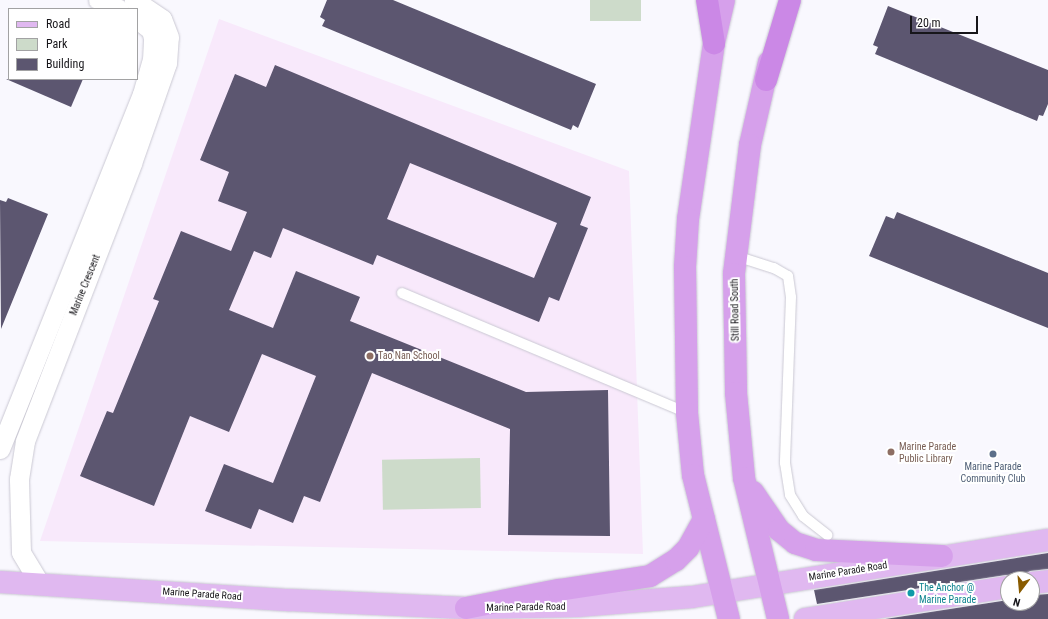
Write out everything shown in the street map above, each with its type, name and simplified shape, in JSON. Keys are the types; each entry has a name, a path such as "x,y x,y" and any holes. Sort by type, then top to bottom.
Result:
{"highway":[{"path":"707,0 714,43"},
{"path":"724,0 714,43 688,219 685,267 687,413 693,475 721,592 729,619"},
{"name":"Still Road South","path":"778,619 744,478 736,393 736,256 750,145 766,80 780,0"},
{"path":"766,80 790,0"},
{"path":"744,478 778,530 795,543 816,550 942,556"},
{"path":"466,608 559,590 650,576 676,560 688,548 704,519"}],"main road":[{"name":"Marine Parade Road","path":"0,582 289,600 466,608 577,606 721,592 1048,540"},
{"path":"805,619 1000,588"}],"street":[{"path":"98,0 117,8"},
{"name":"Marine Crescent","path":"40,584 21,552 18,479 25,441 132,163 167,63 169,37 162,19 134,0"},
{"name":"Marine Crescent","path":"0,449 142,94 152,60 153,38 151,30 138,20"}],"lane":[{"path":"736,256 774,268 788,276 791,296 785,463 790,495 803,516 827,535"},
{"path":"402,293 687,413"}],"shaded area":[{"name":"Tao Nan School","path":"219,19 629,171 643,554 40,541"}],"green space":[{"path":"590,0 641,0 641,21 590,21"},
{"path":"480,458 481,508 383,510 382,460"}],"building":[{"path":"327,0 393,0 596,84 578,128 573,125 571,130 322,26 325,20 320,17"},
{"path":"888,6 1048,70 1048,104 1043,116 1039,115 1037,121 875,54 878,47 873,45"},
{"name":"Tao Nan School","path":"275,65 591,197 580,225 588,228 559,301 549,297 539,322 377,255 373,265 283,228 271,258 254,251 229,310 273,328 296,271 360,297 350,321 526,392 608,390 610,536 508,535 510,429 372,373 320,502 304,496 293,523 259,509 251,529 205,511 224,464 273,483 316,376 262,354 229,432 190,416 154,506 80,476 107,411 113,413 159,301 153,299 181,231 231,251 247,212 218,201 229,172 200,160 235,74 266,87","holes":["410,163 557,223 534,278 387,219"]},
{"path":"8,80 83,80 71,107"},
{"path":"8,198 48,214 1,329 0,200 6,202"},
{"path":"897,212 1048,273 1048,328 869,256 886,216 894,219"},
{"path":"1048,553 1048,569 1030,571 1000,571 1000,576 817,604 814,590"},
{"path":"1040,594 1048,594 1048,619 885,619 1000,601 1000,611 1040,611"}],"place":[{"name":"Tao Nan School","path":"370,356"},
{"name":"Marine Parade Public Library","path":"891,452"},
{"name":"Marine Parade Community Club","path":"993,454"},
{"name":"The Anchor @ Marine Parade","path":"911,593"}]}
